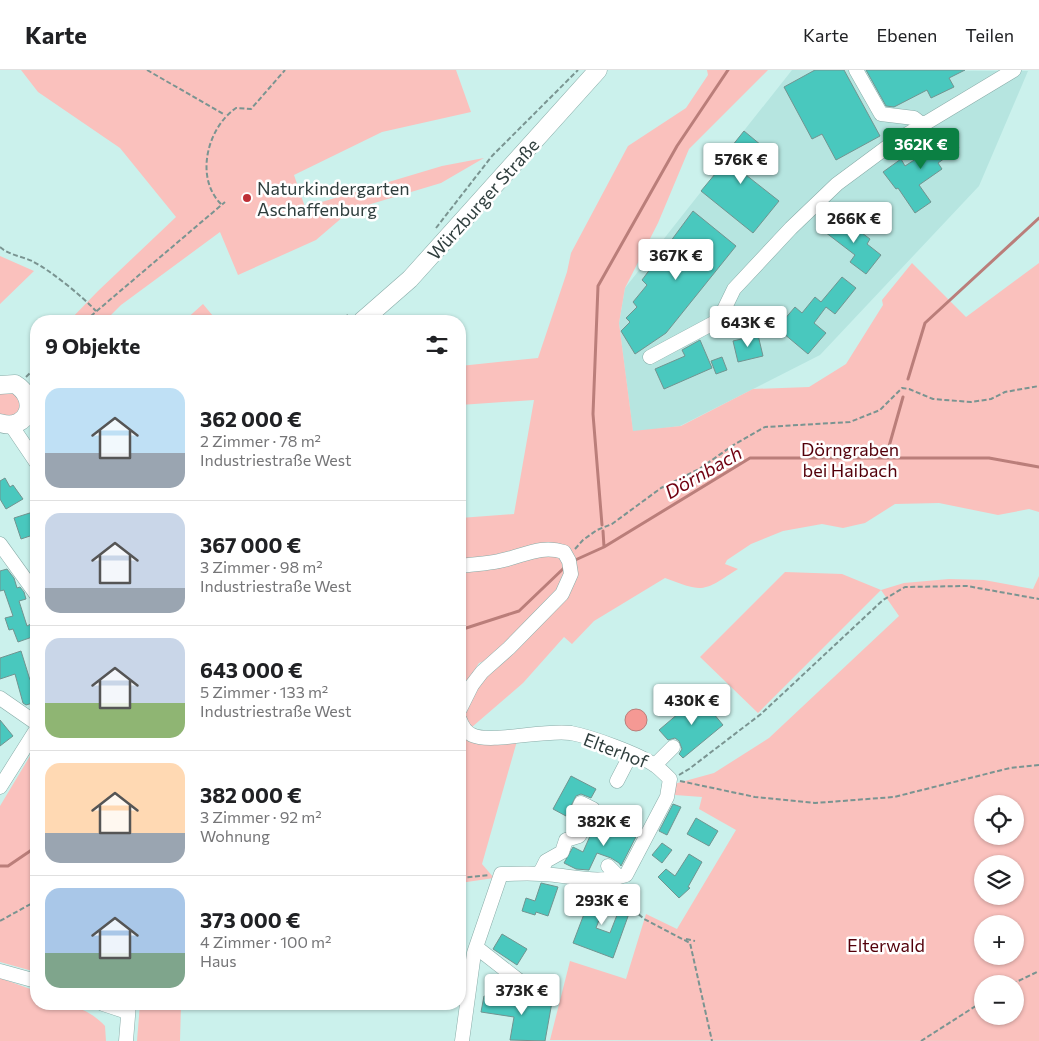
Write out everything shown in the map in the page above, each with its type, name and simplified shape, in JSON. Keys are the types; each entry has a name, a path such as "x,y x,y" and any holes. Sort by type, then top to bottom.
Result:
{"main road":[{"name":"Würzburger Straße","path":"359,315 410,280 598,70"},
{"path":"0,385 15,384 27,394 23,412"}],"street":[{"path":"856,70 881,114 914,118 923,125"},
{"path":"650,358 719,320 734,289 837,184 892,144 1014,70"},
{"path":"23,412 22,442 30,453"},
{"path":"0,544 30,586"},
{"path":"466,565 500,561 544,548 564,552 569,561 572,574 562,594 509,648 482,672 466,696"},
{"path":"0,698 30,719"},
{"name":"Elterhof","path":"466,731 471,735 479,737 547,732 572,733 631,754 655,766 670,779"},
{"path":"0,787 30,740"},
{"path":"655,766 673,747"},
{"path":"617,782 631,754"},
{"path":"462,1041 476,947 501,874 540,874 589,880 611,880 626,875 666,797 670,779"},
{"path":"540,874 546,861 562,852 566,840 579,836 586,821"},
{"path":"608,866 619,877"},
{"path":"476,947 538,993"},
{"path":"0,971 30,978"},
{"path":"126,1041 128,1010"}],"path":[{"path":"147,70 225,115"},
{"path":"221,204 213,196 206,173 207,152 225,115 236,108 251,109 285,70"},
{"path":"432,234 492,156 578,70"},
{"path":"92,315 225,202"},
{"path":"0,247 5,251 32,261 84,298 96,311"},
{"path":"569,561 576,546 582,540 597,530 612,524 661,488 699,468 765,427 850,422 880,410 902,388 933,399 971,402 1039,386"},
{"path":"670,779 689,769 761,714 883,600 905,587 967,586 1039,599"},
{"path":"670,779 755,797 815,803 894,797 1010,768 1039,765"},
{"path":"466,877 501,874"},
{"path":"620,898 644,919 690,943 712,1041"},
{"path":"0,921 30,904"},
{"path":"681,938 695,941"},
{"path":"1024,978 1039,971"},
{"path":"921,1041 974,1007"}],"shaded area":[{"path":"792,70 1039,71 1028,71 979,186 820,355 680,426 633,432 619,323 625,288 719,169 716,166"},
{"path":"636,709 644,712 647,720 644,728 636,731 628,728 625,720 628,712"}],"green space":[{"path":"21,70 456,70 471,112 382,132 294,175 305,207 442,166 484,158 441,183 351,210 316,240 238,275 220,232 121,305 111,315 75,315 176,217 120,148 38,92"},
{"name":"Dörngraben bei Haibach","path":"707,70 768,70 689,149 658,223 625,288 619,323 633,431 681,426 753,389 809,387 846,364 883,305 882,300 912,263 966,317 1039,263 1039,512 1029,509 998,515 939,503 895,504 865,523 843,528 822,524 783,531 751,544 727,560 725,564 738,569 710,586 696,588 665,578 594,621 572,644 564,637 523,683 472,727 466,717 468,704 485,679 514,650 479,663 466,684 466,518 514,514 534,400 466,405 466,365 538,358 567,272 571,253 628,146 686,108 708,75"},
{"path":"0,256 34,271 0,304"},
{"path":"203,304 212,315 191,315"},
{"path":"12,389 23,405 14,417 0,416 0,391"},
{"path":"785,572 842,574 881,590 758,713 700,657"},
{"name":"Elterwald","path":"1039,576 1039,1041 550,1040 570,961 626,979 646,914 677,929 736,830 699,809 702,797 675,795 674,784 714,773 769,738 899,616 881,590 904,583 949,579 984,580 1033,589"},
{"path":"466,731 517,741 482,864 494,878 466,882"},
{"path":"30,756 30,970 0,962 0,806"},
{"path":"0,978 30,989 30,1010 84,1010 105,1026 106,1041 0,1041"},
{"path":"140,1010 181,1010 180,1041 137,1041"}],"building":[{"path":"815,70 844,70 880,136 836,160 822,134 812,139 784,87"},
{"path":"866,70 965,70 949,78 954,87 931,98 927,90 894,107 886,106"},
{"path":"744,131 767,150 746,175 779,201 753,233 701,191 720,168 716,166"},
{"path":"947,131 959,148 938,163 942,169 919,185 931,202 915,213 898,188 896,189 883,172 901,159 905,166 919,157 916,152"},
{"path":"693,211 736,246 666,333 635,354 621,331 630,322 626,318 637,307 633,302 647,285 642,280"},
{"path":"838,215 870,239 867,244 881,255 866,274 850,262 855,255 825,232"},
{"path":"842,277 856,288 835,314 826,307 814,323 826,333 808,354 777,328 795,307 802,313 815,297 821,302"},
{"path":"758,335 763,356 738,362 733,341"},
{"path":"700,340 712,368 664,389 655,369 685,356 682,350"},
{"path":"722,357 727,370 716,374 711,361"},
{"path":"5,478 10,487 13,485 23,499 6,509 0,499 0,481"},
{"path":"30,513 30,536 21,539 14,518"},
{"path":"7,569 14,578 17,588 20,587 24,592 26,599 19,601 27,626 30,624 30,638 18,642 13,629 9,630 5,618 13,616 4,590 0,591 0,571"},
{"path":"21,651 30,680 30,704 26,705 23,703 15,674 0,679 0,658"},
{"path":"699,696 723,725 683,758 679,754 682,749 679,741 675,738 668,740 659,730"},
{"path":"0,720 13,736 0,746"},
{"path":"571,776 596,789 591,798 581,794 576,796 566,816 553,809"},
{"path":"673,804 681,807 667,835 659,831"},
{"path":"696,818 718,831 709,846 687,834"},
{"path":"629,822 640,829 621,866 611,858 597,853 589,870 576,869 564,863 573,847 583,852 594,827 603,831 605,826 622,834"},
{"path":"662,843 672,850 662,863 652,855"},
{"path":"689,854 702,862 688,887 690,888 679,898 658,877 666,869 675,876"},
{"path":"541,883 558,887 548,916 536,912 535,915 522,911 526,898 535,901"},
{"path":"592,893 631,908 613,958 573,943","holes":["603,910 617,915 610,933 596,928"]},
{"path":"502,934 527,949 517,965 493,949"},
{"path":"513,995 537,1002 552,1002 545,1041 510,1040 514,1017 481,1012 484,996 512,1001"}],"waterway":[{"path":"602,525 593,414 598,286 677,146 728,70"},
{"path":"908,379 925,323 1039,218"},
{"path":"886,457 903,397"},
{"name":"Dörnbach","path":"573,561 604,547 750,458 989,458 1039,467"},
{"path":"603,531 604,547"},
{"name":"Dörnbach","path":"466,628 519,611 565,567"},
{"name":"Dörnbach","path":"0,866 8,866 30,851"}],"place":[{"name":"Naturkindergarten Aschaffenburg","path":"247,198"}]}
